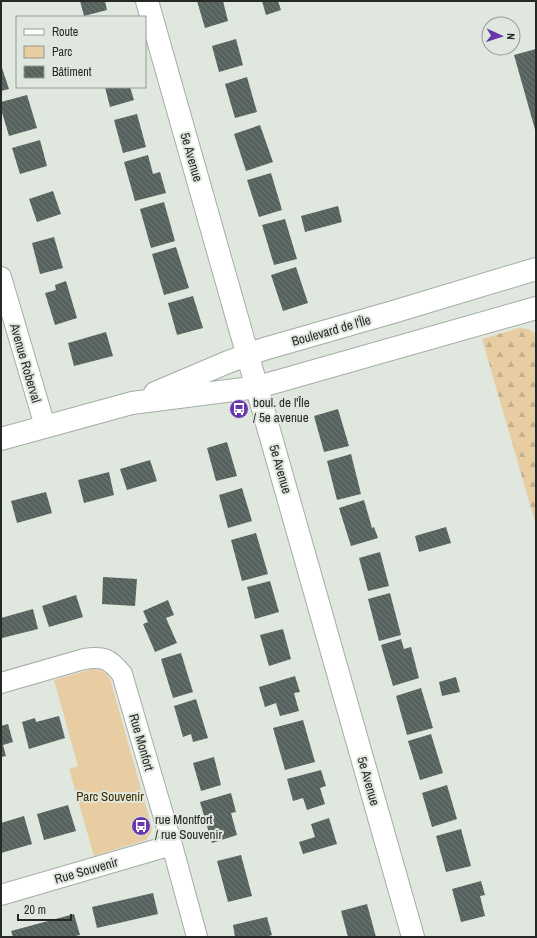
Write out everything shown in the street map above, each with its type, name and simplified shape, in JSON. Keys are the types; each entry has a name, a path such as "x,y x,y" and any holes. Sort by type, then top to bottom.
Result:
{"street":[{"name":"5e Avenue","path":"147,1 258,387 413,937"},
{"name":"Boulevard de l'Île","path":"132,403 248,354 536,269"},
{"name":"Avenue Roberval","path":"1,277 45,426"},
{"name":"Boulevard de l'Île","path":"1,439 132,403 258,387 536,308"},
{"name":"Rue Monfort","path":"1,683 84,659 97,657 106,659 122,674 197,937"},
{"name":"Rue Souvenir","path":"1,895 172,845"}],"green space":[{"path":"519,328 529,329 536,334 536,525 482,339"},
{"name":"Parc Souvenir","path":"92,669 104,672 111,682 152,828 151,833 146,840 94,856 69,769 78,766 54,680"}],"building":[{"path":"80,1 105,1 107,10 84,16"},
{"path":"197,1 223,1 228,21 205,28"},
{"path":"262,1 278,1 281,10 266,15"},
{"path":"236,39 243,65 219,72 212,46"},
{"path":"536,49 536,133 514,56 521,56 521,53"},
{"path":"1,65 9,89 1,91"},
{"path":"247,77 257,112 235,118 225,84"},
{"path":"105,88 130,88 134,100 110,107"},
{"path":"27,95 37,128 9,136 1,109 1,102"},
{"path":"137,114 146,147 123,153 114,120"},
{"path":"260,125 273,162 246,171 234,134"},
{"path":"40,140 47,166 20,174 12,148"},
{"path":"148,155 153,174 160,172 166,193 135,201 124,162"},
{"path":"271,173 282,210 259,217 247,180"},
{"path":"53,191 61,214 37,222 29,199"},
{"path":"164,202 175,241 151,248 140,209"},
{"path":"338,206 342,222 305,232 301,216"},
{"path":"285,219 297,259 274,265 262,225"},
{"path":"54,237 63,268 40,274 32,243"},
{"path":"176,247 189,288 164,295 152,254"},
{"path":"296,267 308,303 283,311 271,275"},
{"path":"66,281 77,318 55,325 45,293 56,290 55,285"},
{"path":"193,296 203,328 177,335 168,303"},
{"path":"106,332 113,356 74,366 68,343"},
{"path":"338,409 349,446 324,452 314,416"},
{"path":"227,442 237,476 216,481 207,448"},
{"path":"351,454 361,494 337,500 327,461"},
{"path":"150,460 157,481 127,490 120,469"},
{"path":"109,472 114,495 84,503 78,480"},
{"path":"242,488 252,521 228,528 219,495"},
{"path":"46,492 52,513 17,523 11,501"},
{"path":"364,500 372,528 374,527 378,538 351,546 339,508"},
{"path":"446,527 451,543 419,552 415,536"},
{"path":"256,533 268,574 242,581 231,540"},
{"path":"380,552 389,586 368,591 359,558"},
{"path":"103,577 137,579 135,606 102,604"},
{"path":"270,581 279,612 255,619 247,587"},
{"path":"390,593 401,635 379,641 368,599"},
{"path":"76,595 83,617 49,627 42,606"},
{"path":"168,600 174,615 166,618 177,643 155,652 143,624 148,622 143,611"},
{"path":"33,609 38,629 2,638 1,618"},
{"path":"283,629 291,659 269,666 260,635"},
{"path":"401,639 404,649 411,647 419,678 393,686 381,645"},
{"path":"181,653 193,692 173,698 161,659"},
{"path":"295,676 300,692 294,693 299,711 280,716 276,703 265,707 259,687"},
{"path":"456,677 460,692 442,696 439,682"},
{"path":"421,688 433,728 407,735 396,696"},
{"path":"196,699 208,738 193,742 191,734 183,737 174,706"},
{"path":"59,716 65,738 29,749 22,722 35,718 36,722"},
{"path":"303,720 315,762 285,770 273,728"},
{"path":"8,724 13,742 3,745 6,756 1,757 1,726"},
{"path":"431,734 443,773 420,780 408,741"},
{"path":"214,757 221,785 201,791 193,763"},
{"path":"321,770 326,786 320,788 325,804 307,810 303,798 293,801 287,779"},
{"path":"447,785 457,819 432,827 422,793"},
{"path":"231,793 236,812 231,813 237,835 212,843 200,802"},
{"path":"68,805 76,831 44,840 37,814"},
{"path":"24,816 32,844 1,853 1,823"},
{"path":"329,818 337,844 303,854 299,842 315,837 311,824"},
{"path":"461,829 471,866 446,872 436,836"},
{"path":"241,855 252,896 228,902 217,861"},
{"path":"481,881 485,895 480,896 485,916 461,922 452,889"},
{"path":"153,893 158,914 97,928 92,907"},
{"path":"367,904 376,937 348,937 341,911"},
{"path":"74,914 80,935 71,937 13,937 11,931"},
{"path":"267,917 272,935 266,937 235,937 233,925"}],"place":[{"name":"boul. de l'Île / 5e avenue","path":"239,409"},
{"name":"rue Montfort / rue Souvenir","path":"141,826"}]}
